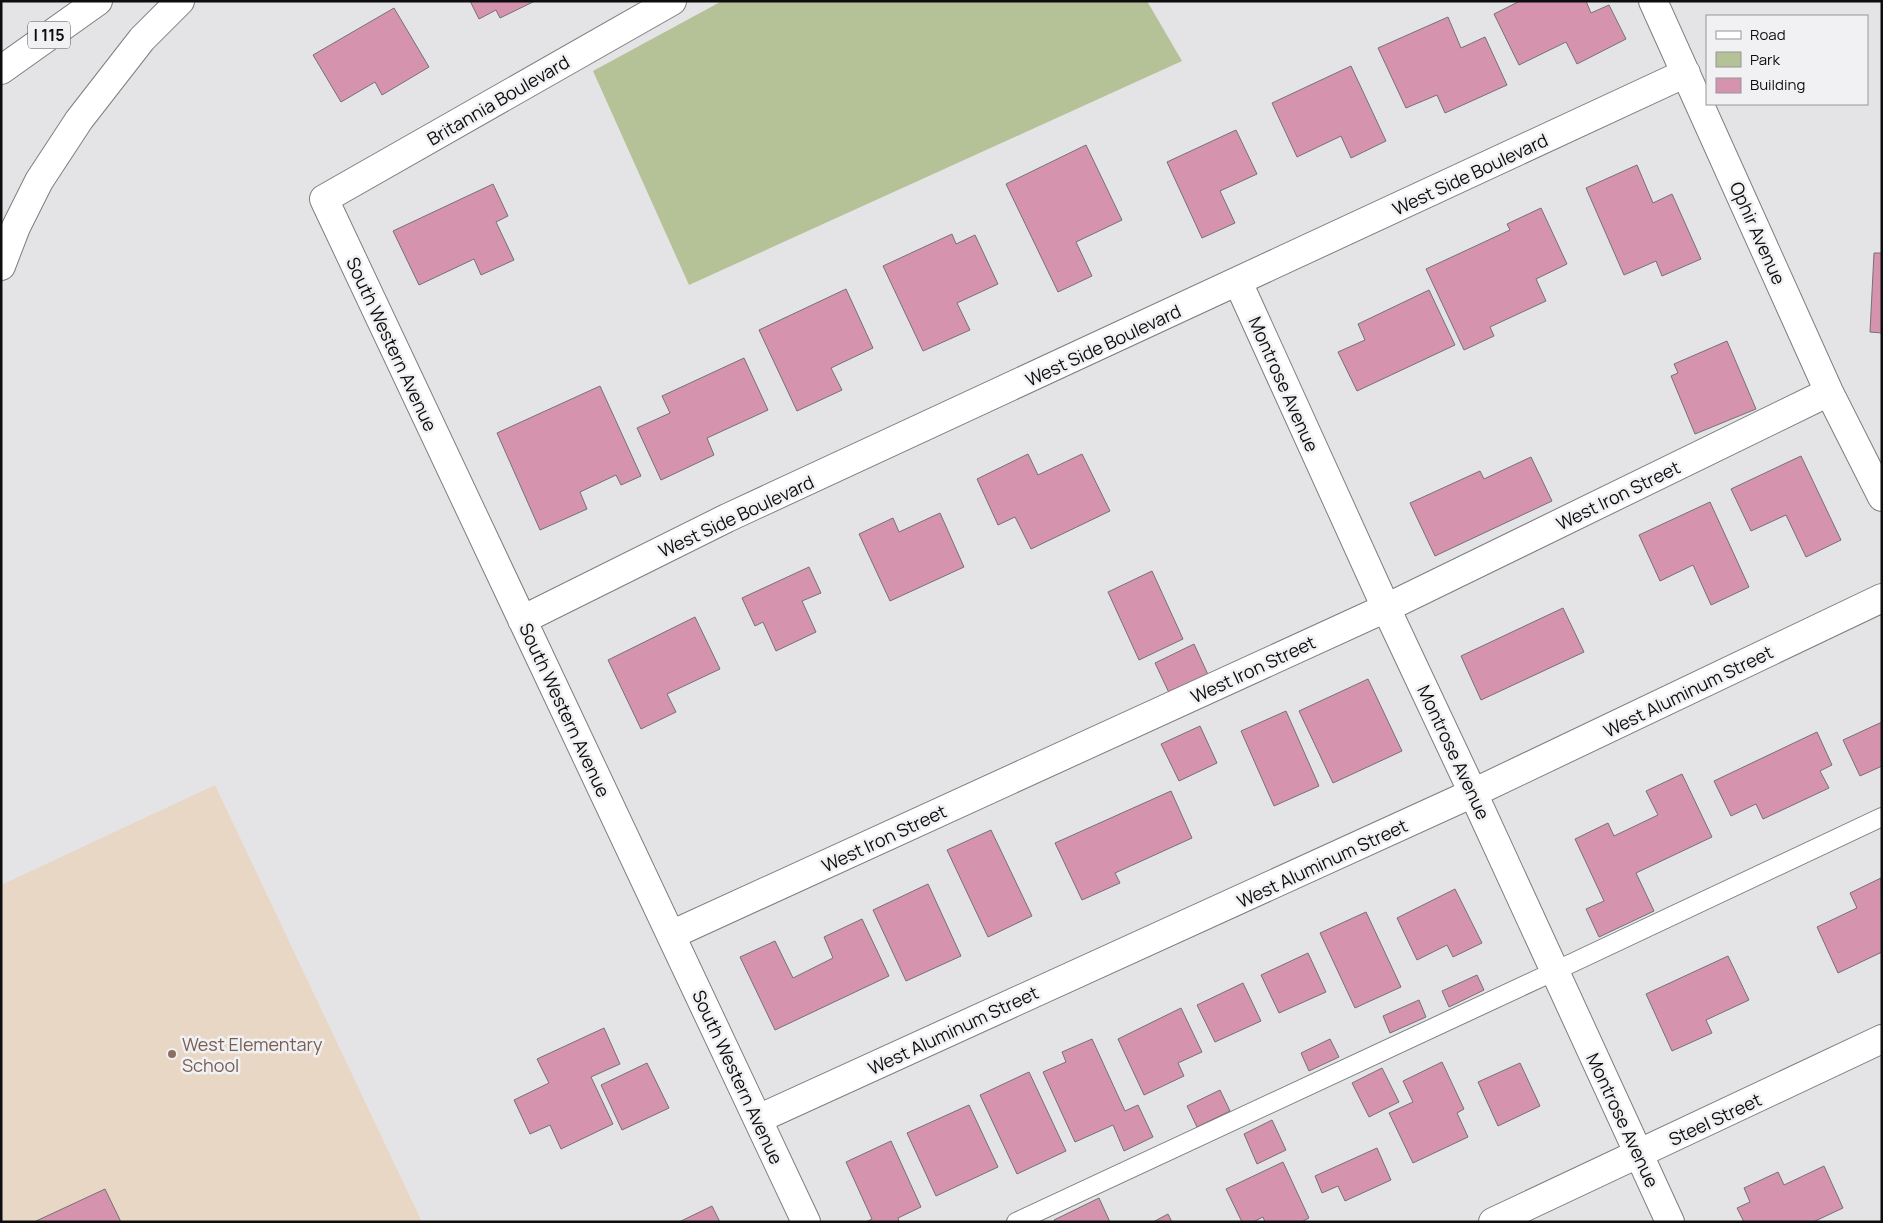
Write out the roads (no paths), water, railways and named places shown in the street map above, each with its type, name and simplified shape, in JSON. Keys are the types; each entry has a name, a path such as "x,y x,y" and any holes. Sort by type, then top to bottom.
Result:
{"main road":[{"name":"I 115","path":"1,70 98,1"},
{"path":"1,266 16,226 39,181 79,120 142,39 180,1"},
{"name":"Britannia Boulevard","path":"324,199 672,1"},
{"path":"1653,1 1686,73"},
{"name":"West Side Boulevard","path":"522,620 727,518 1686,73"},
{"name":"Ophir Avenue","path":"1686,73 1829,392 1882,498"},
{"name":"South Western Avenue","path":"324,199 806,1222"},
{"name":"Montrose Avenue","path":"1238,282 1386,608 1670,1222"},
{"name":"West Iron Street","path":"671,935 1386,608 1829,392"},
{"name":"West Aluminum Street","path":"758,1119 1473,793 1882,598"},
{"name":"Steel Street","path":"1493,1222 1882,1040"}],"lane":[{"path":"1016,1222 1882,817"}],"place":[{"name":"West Elementary School","path":"172,1054"}]}
